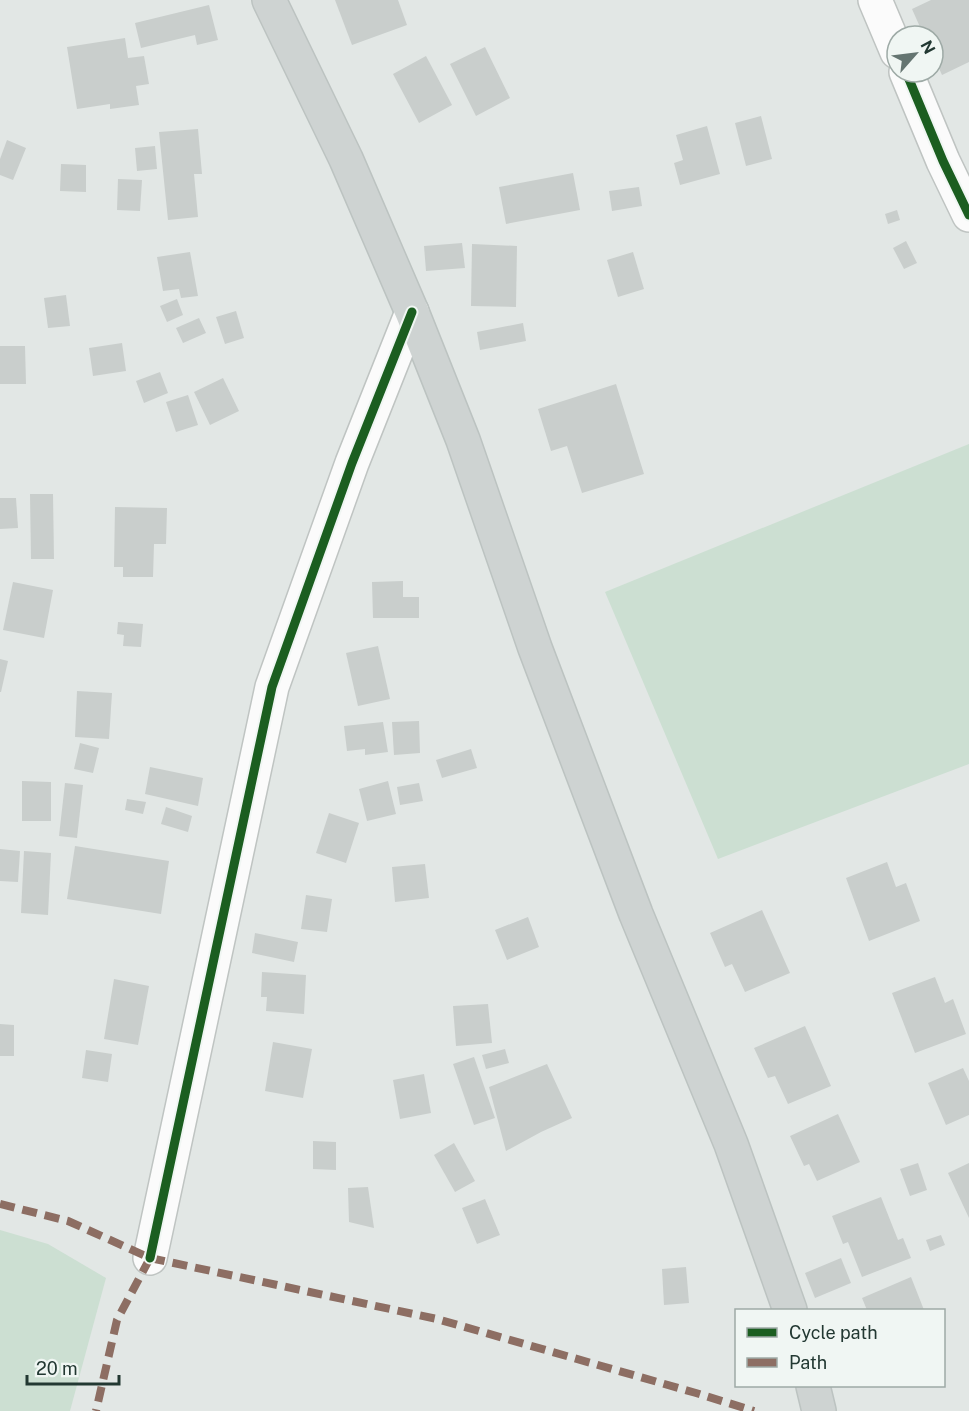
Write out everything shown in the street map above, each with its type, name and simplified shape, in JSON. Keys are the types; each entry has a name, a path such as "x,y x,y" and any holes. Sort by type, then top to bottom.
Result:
{"main road":[{"path":"269,0 346,159 412,312 463,440 539,659 636,914 731,1144 789,1309"},
{"path":"813,1387 819,1411"}],"street":[{"path":"875,0 885,24"},
{"path":"911,84 943,161 969,215"},
{"path":"150,1258 272,687 352,463 412,312"}],"green space":[{"path":"969,444 969,764 718,859 605,592"},
{"path":"0,1230 48,1244 106,1278 70,1411 0,1411"}],"building":[{"path":"335,0 398,0 407,25 352,45"},
{"path":"931,0 969,0 969,62 945,74 945,24 919,24 912,9"},
{"path":"209,5 218,40 197,45 195,35 141,48 135,23"},
{"path":"125,38 128,58 144,56 149,84 136,86 139,105 110,109 110,104 77,109 67,47"},
{"path":"485,47 510,98 476,116 450,64"},
{"path":"426,56 452,105 419,123 393,74"},
{"path":"761,116 772,159 746,166 735,123"},
{"path":"707,126 720,174 680,185 674,163 683,160 676,135"},
{"path":"198,129 202,174 194,174 198,217 168,220 159,132"},
{"path":"7,140 26,148 13,180 0,175 0,159"},
{"path":"155,146 157,169 137,171 135,148"},
{"path":"61,164 86,165 86,192 60,191"},
{"path":"573,173 580,210 506,224 499,187"},
{"path":"118,179 142,180 140,211 117,210"},
{"path":"639,187 642,206 612,211 609,191"},
{"path":"897,210 900,220 888,224 885,214"},
{"path":"906,241 917,263 904,269 893,248"},
{"path":"462,243 465,268 426,271 424,246"},
{"path":"472,244 517,246 516,307 471,306"},
{"path":"190,252 198,296 181,298 179,289 163,291 157,257"},
{"path":"633,252 644,289 618,297 607,260"},
{"path":"66,295 70,326 48,328 44,298"},
{"path":"177,299 183,315 167,322 160,306"},
{"path":"236,311 244,338 225,344 216,317"},
{"path":"199,318 206,333 183,343 176,328"},
{"path":"523,323 526,341 480,350 477,332"},
{"path":"122,343 126,371 93,376 89,348"},
{"path":"0,346 25,346 26,384 0,384"},
{"path":"160,372 168,393 144,403 136,381"},
{"path":"223,378 239,411 210,425 194,392"},
{"path":"616,384 644,474 582,493 567,446 551,451 538,409"},
{"path":"188,395 198,425 176,432 166,402"},
{"path":"30,494 53,494 54,559 31,559"},
{"path":"0,498 16,498 18,528 0,529"},
{"path":"115,507 167,508 166,544 154,544 153,577 123,577 123,567 114,567"},
{"path":"403,581 403,597 419,597 419,618 373,618 372,582"},
{"path":"13,582 53,590 44,638 3,630"},
{"path":"118,622 143,624 141,647 123,646 124,635 117,634"},
{"path":"378,646 390,699 358,706 346,653"},
{"path":"0,659 8,661 1,692 0,692"},
{"path":"77,691 112,693 109,739 75,737"},
{"path":"419,721 420,753 394,755 392,722"},
{"path":"383,722 388,752 365,755 365,749 347,751 344,726"},
{"path":"80,743 99,748 93,773 74,769"},
{"path":"471,749 477,768 442,778 436,760"},
{"path":"150,767 203,778 198,806 145,794"},
{"path":"22,781 51,782 51,821 22,821"},
{"path":"388,781 396,814 367,821 359,789"},
{"path":"65,783 83,785 77,838 59,836"},
{"path":"419,783 423,801 400,805 397,787"},
{"path":"127,799 146,802 143,814 125,810"},
{"path":"166,807 192,816 188,832 161,824"},
{"path":"329,813 359,823 346,863 316,853"},
{"path":"75,846 169,861 161,914 67,899"},
{"path":"0,849 20,851 18,882 0,881"},
{"path":"24,851 51,853 48,915 21,913"},
{"path":"887,862 896,887 906,883 920,921 869,941 846,878"},
{"path":"425,864 429,898 395,902 392,867"},
{"path":"306,895 332,899 327,932 301,929"},
{"path":"762,910 790,973 745,992 732,964 725,967 710,933"},
{"path":"528,917 539,947 507,960 495,930"},
{"path":"255,933 298,942 294,962 252,953"},
{"path":"262,972 306,975 304,1014 266,1011 267,997 261,997"},
{"path":"935,977 945,1003 953,999 966,1034 915,1053 892,993"},
{"path":"114,979 149,986 138,1045 104,1039"},
{"path":"488,1004 492,1043 456,1046 453,1006"},
{"path":"0,1024 14,1025 14,1056 0,1056"},
{"path":"805,1026 831,1086 788,1104 775,1076 768,1078 754,1048"},
{"path":"273,1042 312,1049 303,1098 265,1091"},
{"path":"505,1049 509,1063 486,1069 482,1055"},
{"path":"86,1050 112,1054 108,1082 82,1078"},
{"path":"474,1057 495,1118 474,1125 453,1064"},
{"path":"547,1064 572,1118 506,1151 489,1087"},
{"path":"963,1068 969,1081 969,1115 946,1125 928,1083"},
{"path":"424,1074 431,1113 400,1119 393,1080"},
{"path":"838,1114 860,1162 817,1181 809,1164 804,1166 790,1136"},
{"path":"313,1141 336,1142 336,1170 313,1169"},
{"path":"454,1143 475,1181 455,1192 434,1155"},
{"path":"918,1163 927,1190 910,1196 900,1169"},
{"path":"969,1163 969,1218 948,1173"},
{"path":"368,1187 374,1228 349,1222 348,1188"},
{"path":"881,1197 898,1240 903,1238 911,1258 862,1277 848,1242 843,1244 832,1216"},
{"path":"485,1199 500,1235 477,1244 462,1208"},
{"path":"941,1235 945,1245 930,1251 926,1240"},
{"path":"841,1258 851,1283 815,1298 805,1273"},
{"path":"686,1267 689,1303 664,1305 662,1269"},
{"path":"911,1277 924,1309 867,1309 862,1298"}],"marked path":[{"path":"0,1204 68,1221 150,1258 117,1320 96,1411"},
{"path":"150,1258 437,1319 754,1411"}],"cycle path":[{"path":"911,84 943,161 969,215"},
{"path":"150,1258 272,687 352,463 412,312"}]}
